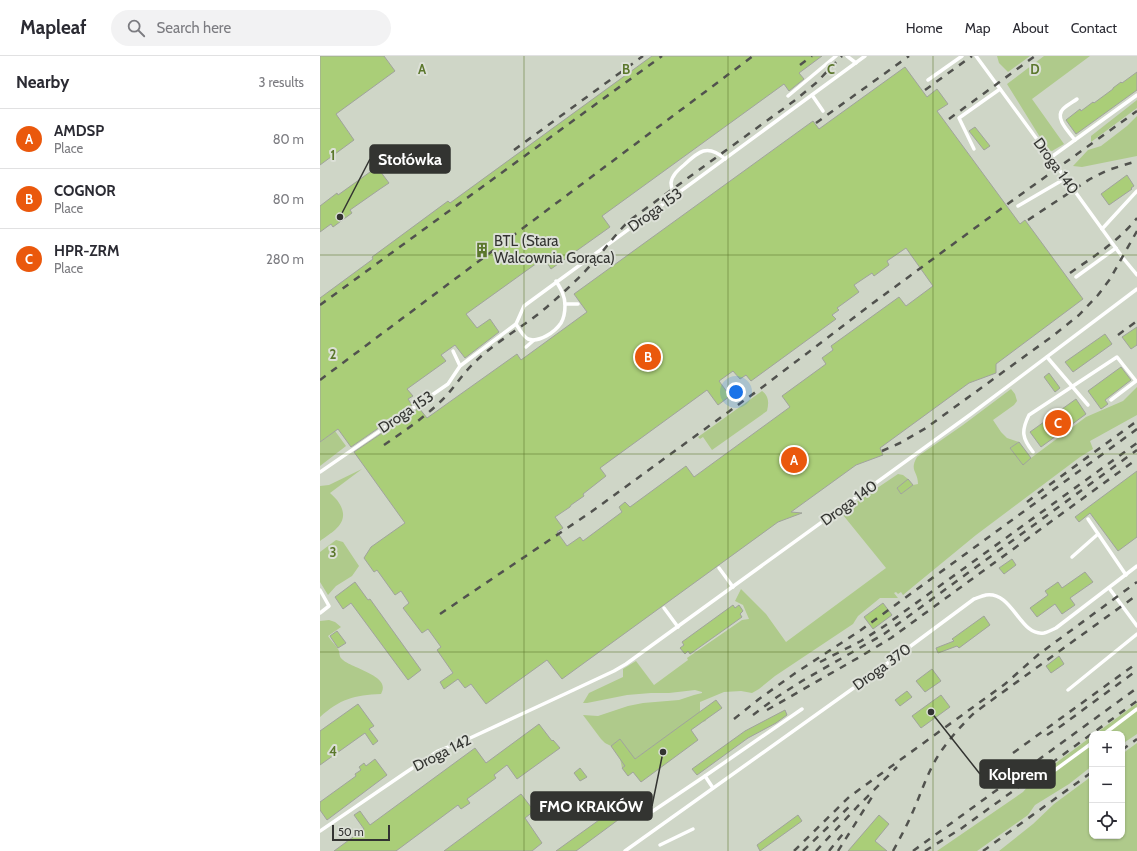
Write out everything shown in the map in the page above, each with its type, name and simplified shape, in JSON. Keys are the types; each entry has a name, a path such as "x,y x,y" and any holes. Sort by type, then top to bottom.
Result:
{"lane":[{"path":"788,96 836,56"},
{"path":"847,56 856,63"},
{"name":"Droga 153","path":"320,472 448,384 460,366 516,324 524,306 556,281 865,56"},
{"path":"928,80 962,56"},
{"name":"Droga 140","path":"976,56 1137,275"},
{"path":"974,149 959,118 1000,89"},
{"path":"812,95 822,111"},
{"path":"1050,158 1137,95"},
{"path":"1075,140 1062,124 1060,116 1063,109 1077,99"},
{"path":"674,195 671,182 673,176 698,153 713,151 725,159"},
{"path":"1018,206 1066,178"},
{"path":"1102,229 1137,191"},
{"path":"1076,277 1116,248"},
{"path":"516,324 524,335 534,340 547,336 561,323 565,314 565,304 563,294 556,281"},
{"name":"Droga 140","path":"552,700 626,664 971,414 1137,289"},
{"path":"565,304 578,304"},
{"path":"526,347 534,340"},
{"path":"453,351 460,366"},
{"path":"1047,357 1088,405"},
{"path":"1033,452 1026,444 1024,434 1024,424 1029,415 1117,357 1136,381 1111,400"},
{"path":"1088,519 1126,574"},
{"path":"1072,557 1098,534"},
{"name":"Droga 370","path":"625,851 869,677 974,599 987,595 1000,597 1010,606 1026,626 1035,632 1043,633 1056,628 1137,566"},
{"path":"719,568 733,587"},
{"path":"1109,588 1137,626"},
{"path":"320,590 329,606 320,612"},
{"path":"664,608 678,627"},
{"path":"1068,690 1137,634"},
{"name":"Droga 142","path":"320,831 438,751 468,739 552,700"},
{"path":"653,812 802,709"},
{"path":"1108,731 1137,709"},
{"path":"1055,770 1089,745"},
{"path":"705,776 713,788"},
{"path":"660,845 693,829"}],"shaded area":[{"path":"320,56 1137,56 1137,851 320,851"}],"green space":[{"path":"997,56 1030,56 1008,72 999,63"},
{"path":"1044,56 1090,56 1032,99 1064,144 1052,151 1048,150 1007,84"},
{"path":"1137,100 1137,108 1091,142 1091,136"},
{"path":"1137,116 1137,156 1082,167 1073,166 1088,150 1101,146 1127,126"},
{"path":"1137,387 1137,415 1090,441 1093,449 1080,457 976,535 903,595 901,592 898,594 896,592 894,593 898,598 880,598 858,616 853,624 752,693 741,691 724,692 700,702 700,712 706,721 702,722 694,717 622,768 620,758 629,751 620,739 611,746 605,743 583,715 598,716 628,706 643,703 679,700 702,693 695,690 627,695 583,703 589,693 623,677 623,669 636,661 654,685 688,660 687,658 742,620 749,619 743,605 735,601 741,589 766,614 786,642 886,568 843,515 846,509 898,474 903,475 908,479 897,488 901,494 913,485 918,484 914,468 917,457 1011,389 1015,394 1017,401 1014,405 993,420 1007,438 1019,442 1010,448 1023,464 1086,417 1123,401"},
{"path":"762,391 768,400 767,411 712,450 703,437 700,439 698,437"},
{"path":"335,431 346,446 320,466 320,442"},
{"path":"362,469 330,493 336,499 342,510 342,521 331,534 320,541 320,486 329,485"},
{"path":"336,540 343,542 359,566 352,576 336,586 328,595 320,582 320,552"},
{"path":"329,620 335,622 341,627 328,636 339,650 341,658 345,662 375,677 381,682 383,687 381,694 363,695 348,699 334,706 320,717 320,621"},
{"path":"1137,703 1137,734 1125,742 1125,731 1099,731"},
{"path":"1089,738 1089,768 1069,784 1035,805 1028,815 977,851 937,851 1023,792 1033,780"},
{"path":"1137,743 1137,851 999,851 1033,824 1054,804 1089,778 1089,839 1125,839 1125,752"}],"building":[{"path":"320,56 384,56 395,71 336,114 354,140 320,165"},
{"name":"BTL (Stara Walcownia Gorąca)","path":"652,56 822,56 799,73 804,79 789,91 784,84 602,216 610,227 551,269 544,258 466,314 477,328 490,319 499,332 465,358 455,345 441,355 446,361 407,389 413,396 408,399 412,405 351,447 338,429 320,442 320,298 373,259 372,257 448,201 450,203"},
{"path":"905,67 927,97 937,89 948,104 937,111 1020,224 1025,220 1083,299 996,364 996,373 969,383 880,448 883,455 856,465 791,512 802,513 778,522 562,679 547,660 486,704 471,684 465,688 458,679 444,689 440,682 453,673 437,650 441,647 428,629 422,633 403,608 409,603 401,591 395,595 377,570 374,572 364,558 371,547 405,523 354,452 419,408 427,418 517,354 521,360 587,312 574,294 813,121 819,129","holes":["906,248 933,286 906,306 899,297 831,346 833,350 822,358 826,364 782,396 790,407 694,477 686,466 630,507 625,502 619,507 622,512 583,541 580,537 567,546 557,532 563,528 555,517 584,496 583,494 606,476 600,468 707,390 718,405 730,396 719,381 733,371 740,379 746,375 751,381 836,319 832,315 839,310 837,308 859,292 854,285 872,273 874,276 889,265 887,261"]},
{"path":"1137,72 1137,90 1076,134 1066,120 1080,109 1081,111 1093,102 1094,103 1121,82 1122,83"},
{"path":"975,127 990,146 984,150 969,131"},
{"path":"377,167 389,183 350,210 352,213 333,227 331,224 320,232 320,206"},
{"path":"1127,175 1134,186 1109,205 1101,194"},
{"path":"1137,327 1137,345 1131,349 1122,337"},
{"path":"1105,334 1112,344 1073,372 1065,362"},
{"path":"1121,367 1131,380 1105,400 1108,404 1101,409 1088,391"},
{"path":"1049,373 1060,388 1055,392 1044,377"},
{"path":"1076,399 1086,414 1041,447 1030,432"},
{"path":"1019,442 1031,458 1023,465 1010,448"},
{"path":"1137,471 1137,537 1118,551 1090,513 1079,522 1075,517"},
{"path":"908,479 913,485 901,494 897,488"},
{"path":"1012,559 1016,565 1004,574 999,568"},
{"path":"1085,572 1093,582 1070,598 1075,605 1062,614 1055,604 1037,617 1030,608 1048,595 1045,591 1058,582 1062,588"},
{"path":"355,582 368,600 370,599 421,670 408,680 351,603 343,609 335,597"},
{"path":"883,603 892,615 873,629 864,617"},
{"path":"733,605 735,608 739,605 743,611 740,614 742,617 690,654 688,651 685,654 680,648 684,645 682,642"},
{"path":"984,616 990,625 959,648 957,646 938,653 936,648 954,641 952,639"},
{"path":"337,631 346,643 338,648 330,636"},
{"path":"1059,656 1064,664 1051,673 1046,666"},
{"path":"932,669 941,681 925,692 916,681"},
{"path":"907,691 912,697 900,706 895,700"},
{"path":"941,695 950,707 921,728 912,716"},
{"path":"716,700 722,708 691,730 698,740 641,782 633,772 628,776 622,768 625,766 611,746 620,739 635,759"},
{"path":"358,704 374,726 369,729 378,741 373,745 365,733 320,765 320,731"},
{"path":"785,710 787,715 776,723 748,738 697,775 692,769 745,731"},
{"path":"539,724 552,741 553,740 560,748 517,779 507,765 494,775 496,778 467,799 470,803 461,809 458,805 396,851 334,851 364,829 354,815 360,811 370,825 475,748 486,763"},
{"path":"375,759 387,775 327,820 320,810 320,802 356,776 355,774 361,770 359,767 364,763 366,766"},
{"path":"580,768 587,777 580,781 574,773"},
{"path":"521,794 534,811 525,818 542,843 532,851 444,851"},
{"path":"613,805 622,817 576,851 556,851 606,815 609,812 607,810"},
{"path":"798,815 802,821 760,851 757,845"},
{"path":"879,815 889,824 875,841 887,851 848,851"}],"railway":[{"path":"514,150 643,56"},
{"path":"320,305 662,56"},
{"path":"320,380 753,56"},
{"path":"800,65 812,56"},
{"path":"384,445 432,410 468,369 481,357 548,306 590,266 630,220 794,101 816,83 842,56"},
{"path":"816,123 909,56"},
{"path":"925,90 972,56"},
{"path":"949,119 1035,56"},
{"path":"440,614 591,512 764,386 869,306 1009,203 1137,111"},
{"path":"1028,220 1090,179 1108,170 1137,161"},
{"path":"1070,273 1097,255 1122,234 1137,218"},
{"path":"882,451 900,443 926,428 1054,335 1079,315 1098,295 1110,279 1137,231"},
{"path":"1118,335 1137,321"},
{"path":"1027,502 1137,421"},
{"path":"734,719 794,674 861,630 1137,429"},
{"path":"820,662 861,641 883,627 1137,443"},
{"path":"753,715 802,681 884,634 1137,450"},
{"path":"767,710 891,638 1137,459"},
{"path":"794,851 849,797 1005,684 1039,654 1137,582"},
{"path":"893,851 910,818 934,763 946,744 964,723 974,713 1137,595"},
{"path":"1013,753 1137,663"},
{"path":"1047,735 1136,671"},
{"path":"913,851 1137,688"},
{"path":"925,851 962,828 1137,701"},
{"path":"1125,748 1137,739"},
{"path":"816,851 897,767"},
{"path":"983,851 1089,774"},
{"path":"838,851 872,797"},
{"path":"803,851 852,804"},
{"path":"829,851 846,830"}],"place":[{"name":"Stołówka","path":"340,217"},
{"name":"BTL (Stara Walcownia Gorąca)","path":"482,250"},
{"name":"COGNOR","path":"648,357"},
{"name":"HPR-ZRM","path":"1058,423"},
{"name":"AMDSP","path":"794,460"},
{"name":"Kolprem","path":"931,712"},
{"name":"FMO KRAKÓW","path":"663,752"}]}
